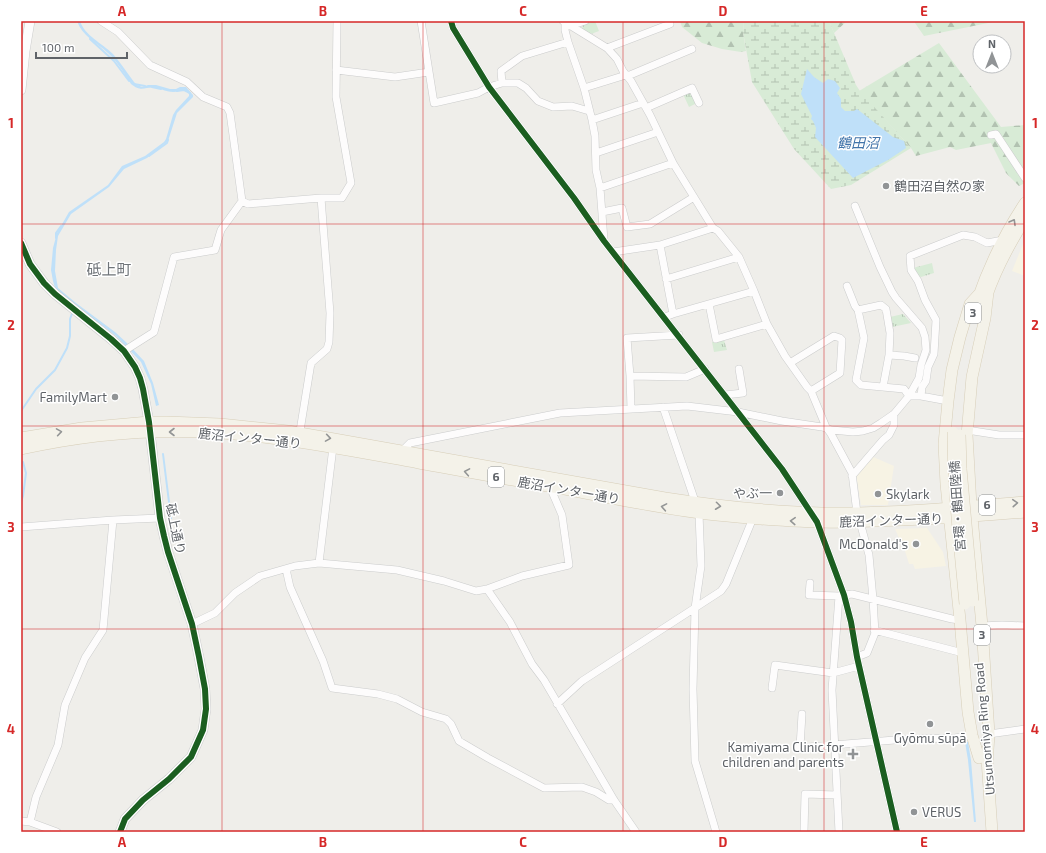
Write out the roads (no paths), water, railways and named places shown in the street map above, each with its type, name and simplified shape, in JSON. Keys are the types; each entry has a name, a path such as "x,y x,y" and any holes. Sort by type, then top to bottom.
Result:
{"main road":[{"name":"3","path":"983,762 989,734 982,626 971,511 967,449 960,432 965,375 992,262 1013,221 1025,202"},
{"name":"3","path":"983,762 972,735 968,712 946,484 944,444 952,370 970,304 984,293 1025,219"},
{"name":"鹿沼インター通り","path":"21,449 83,437 150,427 166,422 220,424 753,518 859,517 949,513 1025,502"},
{"name":"鹿沼インター通り","path":"21,438 82,428 150,427"},
{"name":"宮環・鶴田陸橋","path":"960,432 969,602"},
{"name":"鹿沼インター通り","path":"299,438 333,448 400,456"},
{"name":"鹿沼インター通り","path":"697,508 757,510 814,518"},
{"name":"鹿沼インター通り","path":"971,511 1025,512"},
{"name":"Utsunomiya Ring Road","path":"969,602 983,762 992,832"},
{"name":"Utsunomiya Ring Road","path":"983,762 985,832"}],"street":[{"path":"21,90 30,21"},
{"path":"101,21 118,32 150,64 187,82 203,97 227,108 230,113 242,201 221,230 215,250 174,257 154,332 124,351"},
{"path":"242,201 248,204 322,198 342,198 351,183 336,97 337,21"},
{"path":"421,21 434,103 478,93 489,87 502,83 518,83 526,88 538,101 552,107 572,106 590,111"},
{"path":"450,21 489,87 574,198 604,241 665,317 782,469 814,518 851,622 857,657 897,832"},
{"path":"566,23 586,21"},
{"path":"607,48 670,24 669,21"},
{"path":"566,23 565,30 568,42 584,88 595,136 596,170 600,188 604,241"},
{"path":"566,23 607,48 617,59 626,75 631,80 673,163 713,228 718,231 738,257 767,324 785,356 811,391 827,428 852,473 859,517 869,555 874,630 867,653 857,657"},
{"path":"502,83 501,71 522,56 568,42"},
{"path":"584,88 630,75 692,49"},
{"path":"336,70 395,77 429,72"},
{"path":"592,120 644,105 692,88 699,103"},
{"path":"596,153 658,132"},
{"path":"991,135 996,134 1025,178"},
{"path":"600,188 673,163"},
{"path":"602,212 622,208 626,227 650,224 694,197"},
{"path":"299,438 311,363 327,349 329,342 330,313 322,198"},
{"path":"400,456 410,443 560,413 687,406 738,412 832,430 863,432 873,428 894,414 908,396 919,378 921,365 926,350 925,336 922,328 892,292 855,206"},
{"path":"613,252 660,245 713,228"},
{"path":"921,396 922,387 926,381 928,367 934,354 936,320 925,300 918,281 911,270 910,256 963,235 976,237 987,243 1003,240"},
{"name":"砥上通り","path":"21,243 30,264 44,283 55,294 124,351 135,367 140,378 150,427 160,518 168,552 192,624 205,689 206,709 203,730 191,757 169,779 143,800 125,819 120,832"},
{"path":"660,245 673,314"},
{"path":"666,279 738,257"},
{"path":"847,286 858,310 864,338 856,380 861,385 904,389 908,396"},
{"path":"665,317 754,291"},
{"path":"709,304 716,339 767,324"},
{"path":"858,310 881,305 886,309 890,333 889,355 883,387"},
{"path":"631,409 627,338 679,335"},
{"path":"790,362 834,336 842,340 840,373 811,391"},
{"path":"889,355 915,358"},
{"path":"630,376 686,377 705,369"},
{"path":"725,395 743,393 739,369"},
{"path":"908,396 921,396 948,401"},
{"path":"663,407 697,508 701,566 695,608 693,689 694,761 716,832"},
{"path":"852,476 889,435 894,425 894,414"},
{"path":"960,432 1025,435"},
{"path":"319,563 333,448"},
{"path":"192,624 215,613 235,593 260,576 295,566 319,563 397,570 444,581 476,591 487,589 522,576 569,565 562,516 550,482"},
{"path":"21,527 160,518"},
{"path":"557,704 582,682 722,591 753,518"},
{"path":"30,822 36,798 58,745 65,705 85,658 104,630 113,520"},
{"path":"286,568 290,587 323,661 332,688 378,694 397,700 422,712 446,719 451,724 458,741 544,788 582,787 596,792 609,800 614,800"},
{"path":"810,583 809,595 842,596 852,594 960,620"},
{"path":"487,589 510,622 532,664 544,680 614,800 636,832"},
{"path":"839,832 832,690 842,596"},
{"path":"982,626 1025,626"},
{"path":"874,630 963,653"},
{"path":"772,688 775,665 833,673 859,666"},
{"path":"802,714 798,747 907,739 955,738 972,735"},
{"path":"989,734 1025,729"},
{"path":"804,832 805,794 837,795"},
{"path":"21,821 30,822 57,832"}],"water":[{"path":"77,21 80,21 82,26 90,35 113,54 137,85 142,87 156,85 170,89 186,87 193,95 193,97 177,113 168,141 147,158 124,169 109,187 71,214 58,236 56,250 55,271 58,288 115,332 144,361 153,383 159,405 156,406 151,384 141,362 116,336 67,299 55,288 51,270 53,248 57,233 69,212 108,185 122,166 145,156 164,142 173,115 189,96 189,94 185,90 171,92 157,88 141,89 135,87 131,84 120,67 108,53 82,31"},
{"name":"鶴田沼","path":"807,69 814,77 823,83 828,79 835,81 840,88 837,93 841,99 841,107 845,111 854,111 857,109 893,137 904,141 906,148 888,160 853,178 815,137 816,128 801,94"},
{"path":"965,742 968,742 971,760 976,822 974,822"}],"waterway":[{"path":"90,39 114,61 129,81"},
{"path":"134,84 145,86"},
{"path":"152,87 161,89"},
{"path":"177,91 184,90 190,93"},
{"path":"149,156 167,143 168,140"},
{"path":"56,238 56,233 61,226"},
{"path":"21,411 36,389 55,370 67,348 70,336 70,319 73,311"},
{"path":"163,454 171,518"},
{"path":"21,502 26,473 23,462"}],"place":[{"name":"鶴田沼自然の家","path":"886,186"},
{"name":"FamilyMart","path":"115,397"},
{"name":"やぶ一","path":"780,493"},
{"name":"Skylark","path":"878,494"},
{"name":"McDonald's","path":"916,544"},
{"name":"Gyōmu sūpā","path":"930,724"},
{"name":"Kamiyama Clinic for children and parents","path":"853,754"},
{"name":"VERUS","path":"914,812"}],"district":[{"name":"砥上町","path":"109,270"}]}
